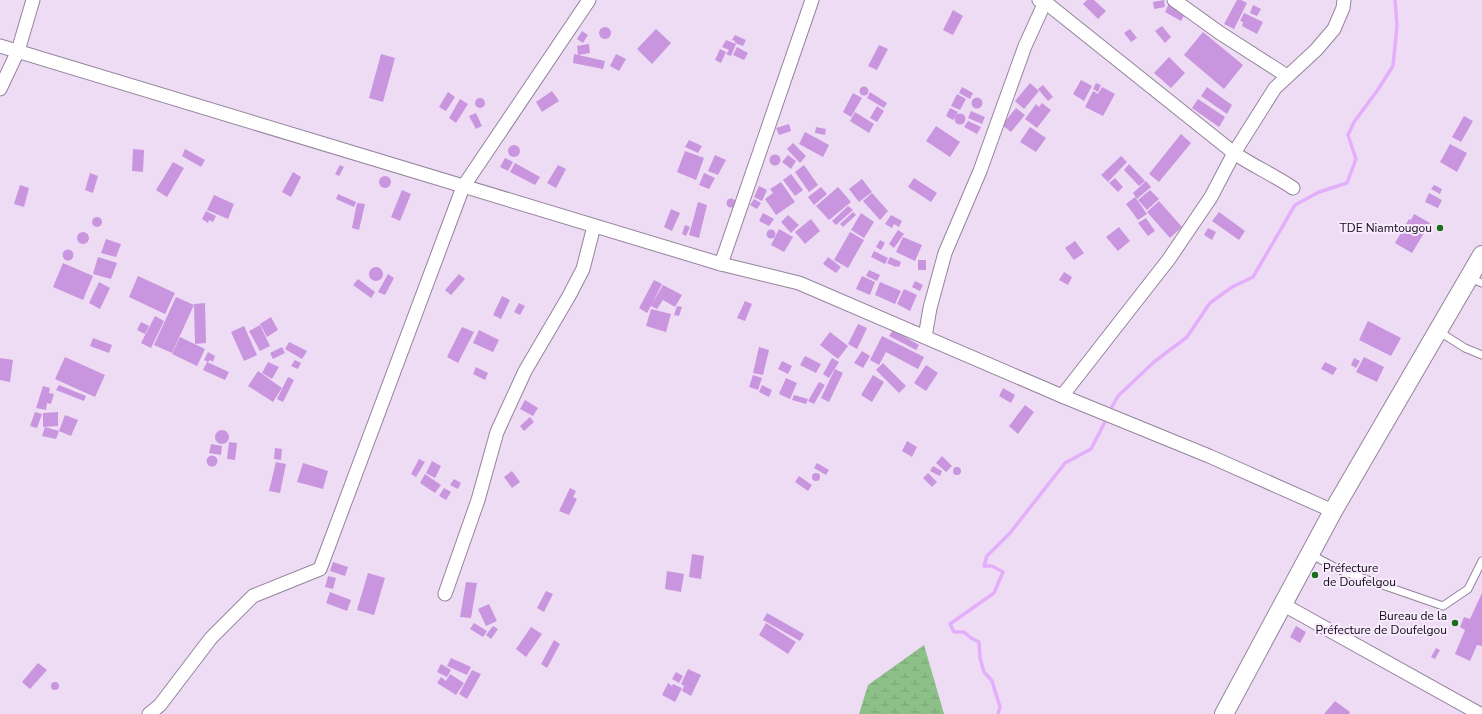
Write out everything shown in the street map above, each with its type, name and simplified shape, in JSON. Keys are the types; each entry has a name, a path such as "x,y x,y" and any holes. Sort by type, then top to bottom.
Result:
{"main road":[{"path":"1224,714 1333,511 1438,331 1475,280 1482,254"}],"street":[{"path":"0,89 18,51 33,0"},
{"path":"149,714 160,705 211,638 253,596 320,569 463,186 589,0"},
{"path":"721,264 812,0"},
{"path":"1174,0 1287,76"},
{"path":"1062,396 1169,259 1211,197 1234,153 1275,88 1316,50 1334,29 1343,8 1344,0"},
{"path":"925,337 930,308 945,253 980,172 1024,46 1043,1 1234,153 1266,173 1282,180 1293,188"},
{"path":"0,46 721,264 799,283 1062,396 1210,456 1333,511"},
{"path":"445,594 478,500 497,432 525,371 583,269 594,226"},
{"path":"1284,604 1480,714"}],"lane":[{"path":"1438,331 1465,348 1482,355"},
{"path":"1310,554 1342,571 1443,606 1468,589 1482,561"}],"green space":[{"path":"924,645 944,714 859,714 868,685"}],"building":[{"path":"1087,0 1094,0 1106,11 1098,19 1083,4"},
{"path":"1164,0 1165,7 1154,9 1153,2"},
{"path":"1237,0 1247,3 1234,29 1224,24"},
{"path":"1169,3 1186,12 1181,21 1165,12"},
{"path":"1253,5 1261,9 1257,16 1250,13"},
{"path":"953,10 963,16 953,35 943,30"},
{"path":"1244,13 1263,22 1257,34 1242,26 1243,22 1240,21"},
{"path":"1162,26 1171,37 1165,43 1155,31"},
{"path":"605,27 609,29 611,33 609,37 605,39 601,37 599,33 601,29"},
{"path":"656,29 671,43 652,64 637,49"},
{"path":"1130,29 1137,38 1131,42 1124,33"},
{"path":"582,31 588,35 583,43 577,39"},
{"path":"1203,32 1243,65 1224,89 1184,55"},
{"path":"735,35 746,40 743,46 732,40"},
{"path":"726,40 736,44 731,56 726,54 729,50 722,47"},
{"path":"589,44 590,53 578,55 577,46"},
{"path":"879,45 888,49 877,70 868,66"},
{"path":"737,47 748,53 744,60 733,55"},
{"path":"720,49 726,52 721,63 715,60"},
{"path":"381,54 395,58 383,102 369,98"},
{"path":"574,54 605,61 603,69 573,63"},
{"path":"616,54 626,59 619,71 610,66"},
{"path":"1169,57 1185,73 1171,88 1154,73"},
{"path":"1081,80 1092,86 1084,101 1073,94"},
{"path":"1030,83 1039,91 1024,109 1015,101"},
{"path":"1096,83 1101,85 1098,92 1093,89"},
{"path":"1043,85 1053,97 1048,101 1038,89"},
{"path":"864,86 869,91 864,96 859,91"},
{"path":"962,87 973,93 970,99 959,93"},
{"path":"1102,87 1115,94 1103,116 1085,107 1093,91 1098,94"},
{"path":"1207,87 1232,105 1227,114 1201,96"},
{"path":"552,91 559,101 542,112 536,102"},
{"path":"448,92 455,97 446,111 439,107"},
{"path":"870,92 887,103 884,108 867,98"},
{"path":"853,93 862,98 851,117 843,112"},
{"path":"957,94 966,99 960,110 951,106"},
{"path":"977,97 981,99 983,103 981,107 977,109 973,107 971,103 973,99"},
{"path":"478,98 482,98 484,99 484,107 478,108 475,105 475,101"},
{"path":"460,99 468,104 456,123 449,118"},
{"path":"1198,99 1225,117 1219,127 1192,108"},
{"path":"1042,103 1051,110 1037,128 1025,119 1036,104 1039,107"},
{"path":"877,106 884,111 877,122 870,118"},
{"path":"950,108 958,112 953,120 946,116"},
{"path":"1016,108 1025,115 1011,132 1002,125"},
{"path":"971,111 985,117 982,124 968,118"},
{"path":"855,112 874,124 869,133 850,121"},
{"path":"476,113 482,126 476,129 469,116"},
{"path":"958,114 962,114 964,115 964,123 958,124 955,121 955,117"},
{"path":"1464,116 1473,121 1461,142 1452,137"},
{"path":"968,121 981,127 977,134 964,127"},
{"path":"789,124 791,131 779,135 776,128"},
{"path":"936,126 960,142 950,157 926,141"},
{"path":"816,127 826,129 825,135 815,133"},
{"path":"1030,127 1046,138 1036,152 1020,142"},
{"path":"805,132 829,145 823,157 799,144"},
{"path":"1181,134 1191,143 1159,182 1149,174"},
{"path":"689,140 702,146 698,153 685,147"},
{"path":"793,143 806,156 800,163 787,149"},
{"path":"1450,144 1467,153 1457,172 1440,162"},
{"path":"516,145 519,146 519,156 512,157 509,156 508,149 509,146"},
{"path":"133,149 144,150 143,172 132,171"},
{"path":"185,149 205,160 201,167 182,156"},
{"path":"685,151 704,158 696,180 677,172"},
{"path":"715,155 726,160 718,175 708,171"},
{"path":"773,155 777,155 779,156 779,164 773,165 770,162 770,158"},
{"path":"788,155 796,161 791,169 782,162"},
{"path":"1121,156 1127,162 1108,182 1101,175"},
{"path":"505,158 513,162 508,171 500,167"},
{"path":"173,162 184,168 167,197 156,190"},
{"path":"515,163 540,177 535,185 510,172"},
{"path":"1129,164 1145,181 1139,186 1124,170"},
{"path":"340,165 344,167 339,176 335,174"},
{"path":"558,165 566,169 556,188 547,183"},
{"path":"804,165 818,185 809,192 795,172"},
{"path":"293,172 301,177 291,197 282,192"},
{"path":"90,173 98,176 93,193 85,190"},
{"path":"704,173 715,178 709,189 699,185"},
{"path":"791,174 803,190 795,196 783,180"},
{"path":"383,176 387,176 391,182 387,188 383,188 379,184 379,180"},
{"path":"914,178 937,193 931,202 908,187"},
{"path":"1115,178 1123,187 1118,192 1109,183"},
{"path":"862,179 872,192 859,202 849,189"},
{"path":"1146,181 1151,187 1137,199 1133,193"},
{"path":"781,182 795,202 776,215 765,199 773,193 770,189"},
{"path":"20,185 29,188 24,207 14,204"},
{"path":"1434,185 1442,189 1440,194 1431,189"},
{"path":"759,186 767,190 762,201 754,197"},
{"path":"821,187 827,194 814,205 808,197"},
{"path":"838,187 851,202 829,220 816,206"},
{"path":"402,190 411,194 400,221 391,217"},
{"path":"1150,190 1159,199 1147,210 1138,200"},
{"path":"872,193 888,211 880,220 863,201"},
{"path":"1429,193 1442,200 1438,208 1425,202"},
{"path":"338,194 356,202 354,207 336,199"},
{"path":"214,195 234,204 228,219 207,210"},
{"path":"1135,197 1147,214 1138,220 1126,204"},
{"path":"729,199 733,199 735,203 733,207 729,207 727,205 727,201"},
{"path":"754,199 761,203 757,209 750,205"},
{"path":"1159,201 1182,227 1170,238 1147,212"},
{"path":"698,202 707,205 699,238 689,235"},
{"path":"357,203 365,204 359,230 352,228"},
{"path":"848,206 853,210 836,225 832,221"},
{"path":"671,209 680,213 672,231 664,227"},
{"path":"206,211 216,216 213,222 209,220 208,223 202,219"},
{"path":"853,212 856,215 843,227 840,224"},
{"path":"1219,212 1245,231 1239,240 1212,221"},
{"path":"763,213 774,219 769,226 759,221"},
{"path":"861,213 874,222 864,238 851,230"},
{"path":"1414,214 1430,223 1412,253 1395,243 1409,219 1411,220"},
{"path":"788,215 799,225 791,233 781,222"},
{"path":"891,215 902,221 899,227 894,224 892,228 885,224"},
{"path":"95,217 99,217 101,218 101,226 95,227 92,224 92,220"},
{"path":"1146,218 1155,231 1148,236 1138,223"},
{"path":"811,219 820,231 805,244 795,232"},
{"path":"685,225 690,227 686,236 682,234"},
{"path":"1119,227 1130,241 1118,251 1106,237"},
{"path":"1208,228 1216,232 1212,240 1204,235"},
{"path":"779,229 793,237 784,252 771,245"},
{"path":"769,230 773,230 775,234 773,238 769,238 767,236 767,232"},
{"path":"898,230 904,234 894,248 889,244"},
{"path":"83,232 87,234 89,238 87,242 83,244 79,242 77,238 79,234"},
{"path":"850,232 864,240 848,268 834,260"},
{"path":"903,237 922,245 915,261 896,252"},
{"path":"106,239 121,244 116,257 101,253"},
{"path":"880,240 885,243 881,250 876,247"},
{"path":"1075,241 1084,253 1074,260 1065,248"},
{"path":"68,249 72,251 74,255 72,259 68,261 64,259 62,255 64,251"},
{"path":"874,251 888,258 885,264 871,257"},
{"path":"98,257 117,263 111,279 93,274"},
{"path":"828,257 841,267 836,273 823,264"},
{"path":"890,257 901,262 899,267 887,263"},
{"path":"918,260 926,260 926,270 918,270"},
{"path":"63,263 93,276 83,300 53,287"},
{"path":"376,267 381,269 383,274 381,279 376,281 371,279 369,274 371,269"},
{"path":"869,270 880,275 877,281 866,276"},
{"path":"1064,272 1072,277 1068,285 1059,280"},
{"path":"388,274 394,278 385,295 378,292"},
{"path":"459,274 465,279 451,295 445,290"},
{"path":"138,276 175,293 165,314 129,297"},
{"path":"862,276 875,282 870,295 856,289"},
{"path":"358,279 375,292 371,298 353,285"},
{"path":"654,280 662,284 652,304 663,285 682,295 675,307 663,300 657,309 651,306 647,313 639,308"},
{"path":"915,281 923,285 920,291 912,287"},
{"path":"99,282 110,288 100,309 89,303"},
{"path":"880,282 901,291 895,304 875,295"},
{"path":"904,289 917,295 910,311 897,304"},
{"path":"502,296 510,300 501,319 493,315"},
{"path":"176,297 194,305 172,353 154,345"},
{"path":"745,301 752,304 745,321 737,318"},
{"path":"205,303 206,343 195,344 194,304"},
{"path":"519,303 525,306 520,315 514,312"},
{"path":"677,306 682,307 679,316 674,315"},
{"path":"651,309 671,314 666,332 646,326"},
{"path":"155,316 164,321 151,348 141,343"},
{"path":"271,317 278,330 267,337 260,324"},
{"path":"1368,321 1401,338 1391,356 1359,340"},
{"path":"141,322 149,326 145,334 137,330"},
{"path":"858,324 867,328 857,349 848,344"},
{"path":"260,325 270,346 260,351 249,331"},
{"path":"244,326 257,355 244,361 231,332"},
{"path":"462,327 474,332 458,363 447,357"},
{"path":"479,330 499,340 493,352 473,343"},
{"path":"893,330 919,345 916,350 889,336"},
{"path":"830,332 848,346 838,359 820,345"},
{"path":"882,336 924,357 918,369 886,352 879,365 870,360"},
{"path":"180,337 205,349 197,366 172,354"},
{"path":"93,338 112,345 109,353 90,346"},
{"path":"289,342 307,351 302,359 285,349"},
{"path":"282,347 285,353 273,359 270,353"},
{"path":"759,347 769,350 763,375 753,373"},
{"path":"862,351 870,356 863,368 854,363"},
{"path":"208,352 215,356 213,362 210,360 208,362 204,360"},
{"path":"805,356 821,364 816,373 800,365"},
{"path":"65,357 105,375 95,397 55,379"},
{"path":"1364,357 1384,367 1377,382 1356,372"},
{"path":"0,358 13,360 10,382 0,380"},
{"path":"832,358 839,362 829,378 823,374"},
{"path":"1354,358 1360,361 1356,368 1351,365"},
{"path":"295,360 301,363 298,369 291,366"},
{"path":"782,361 792,366 788,374 778,369"},
{"path":"207,362 229,372 225,380 203,370"},
{"path":"268,362 279,367 272,379 262,373"},
{"path":"1325,362 1337,368 1333,375 1321,369"},
{"path":"883,363 906,386 899,393 876,370"},
{"path":"926,365 938,373 926,391 914,383"},
{"path":"476,367 488,373 485,380 473,374"},
{"path":"835,369 843,373 829,402 821,398"},
{"path":"258,371 282,388 273,402 248,386"},
{"path":"753,375 762,378 758,390 749,387"},
{"path":"873,375 884,382 872,402 861,395"},
{"path":"288,377 294,380 283,402 277,399"},
{"path":"786,378 797,383 790,399 779,394"},
{"path":"819,382 825,385 814,404 808,401"},
{"path":"59,385 86,396 84,401 56,390"},
{"path":"762,385 772,390 769,397 759,392"},
{"path":"43,386 50,388 49,393 54,394 51,404 47,403 46,410 36,408"},
{"path":"1003,388 1015,395 1011,403 999,396"},
{"path":"794,395 808,399 806,404 792,400"},
{"path":"525,400 538,408 533,416 520,409"},
{"path":"1025,405 1034,412 1018,434 1009,426"},
{"path":"35,412 42,414 37,428 30,426"},
{"path":"58,412 58,426 43,427 43,413"},
{"path":"65,415 78,420 71,436 59,431"},
{"path":"530,417 534,422 524,431 520,426"},
{"path":"45,427 59,431 56,439 42,436"},
{"path":"222,430 227,432 229,437 227,442 222,444 217,442 215,437 217,432"},
{"path":"907,441 917,447 912,457 902,451"},
{"path":"229,442 237,443 235,460 227,459"},
{"path":"211,444 222,446 221,455 209,453"},
{"path":"275,448 282,449 281,460 274,459"},
{"path":"210,456 214,456 216,457 216,465 210,466 207,463 207,459"},
{"path":"942,456 952,466 946,472 936,463"},
{"path":"419,459 425,462 416,477 411,474"},
{"path":"432,461 441,466 435,478 426,473"},
{"path":"276,462 286,464 280,493 269,491"},
{"path":"303,463 328,471 323,489 297,482"},
{"path":"817,463 829,470 826,475 814,468"},
{"path":"933,466 942,471 940,476 930,471"},
{"path":"955,467 959,467 961,471 959,475 955,475 953,473 953,469"},
{"path":"512,471 520,482 512,488 504,477"},
{"path":"814,473 818,473 820,477 818,481 814,481 812,479 812,475"},
{"path":"928,473 937,482 932,487 923,478"},
{"path":"425,474 441,485 435,493 420,483"},
{"path":"799,476 812,485 808,491 795,482"},
{"path":"454,479 461,483 458,489 450,485"},
{"path":"444,488 451,492 446,500 439,496"},
{"path":"570,488 576,491 573,497 577,499 569,515 559,511"},
{"path":"692,554 704,556 701,579 689,577"},
{"path":"333,562 348,567 345,576 330,571"},
{"path":"667,571 684,574 681,592 665,589"},
{"path":"368,573 385,578 374,615 357,610"},
{"path":"328,576 336,578 333,589 325,587"},
{"path":"466,582 477,583 471,618 460,617"},
{"path":"546,591 553,594 544,612 537,608"},
{"path":"330,592 351,600 347,611 326,603"},
{"path":"1482,593 1482,646 1477,645 1470,661 1455,654 1465,630 1460,627 1464,617 1470,619"},
{"path":"489,604 497,621 486,626 478,609"},
{"path":"767,613 804,634 800,641 763,620"},
{"path":"474,623 487,631 483,637 470,629"},
{"path":"766,623 796,642 788,654 759,635"},
{"path":"493,626 498,629 491,639 486,635"},
{"path":"1296,626 1306,632 1300,643 1290,637"},
{"path":"531,627 542,634 526,657 516,649"},
{"path":"554,640 560,644 547,668 541,664"},
{"path":"1436,648 1440,650 1435,659 1431,657"},
{"path":"451,658 471,667 467,675 447,666"},
{"path":"38,663 47,670 30,689 22,682"},
{"path":"441,664 451,670 447,677 437,672"},
{"path":"688,669 701,675 691,696 682,691 684,686 681,684"},
{"path":"472,670 481,674 467,699 459,694"},
{"path":"676,672 683,676 679,683 672,679"},
{"path":"450,674 464,683 456,695 437,683 441,677 446,681"},
{"path":"55,682 58,683 58,689 55,690 52,689 51,686 52,683"},
{"path":"668,683 672,686 673,684 682,688 675,702 662,695"},
{"path":"1335,701 1350,712 1349,714 1324,714"}],"waterway":[{"path":"1109,412 1118,396 1154,362 1187,337 1210,303 1232,287 1253,277 1295,205 1319,192 1347,183 1356,159 1348,135 1354,122 1393,66 1397,26 1395,0"},
{"path":"998,714 1000,707 992,681 984,672 980,658 979,642 964,632 954,632 950,624 994,593 1003,572 992,566 984,566 987,556 1010,533 1065,463 1091,449 1107,418"}],"place":[{"name":"TDE Niamtougou","path":"1440,228"},
{"name":"Préfecture de Doufelgou","path":"1315,575"},
{"name":"Bureau de la Préfecture de Doufelgou","path":"1455,623"}]}
